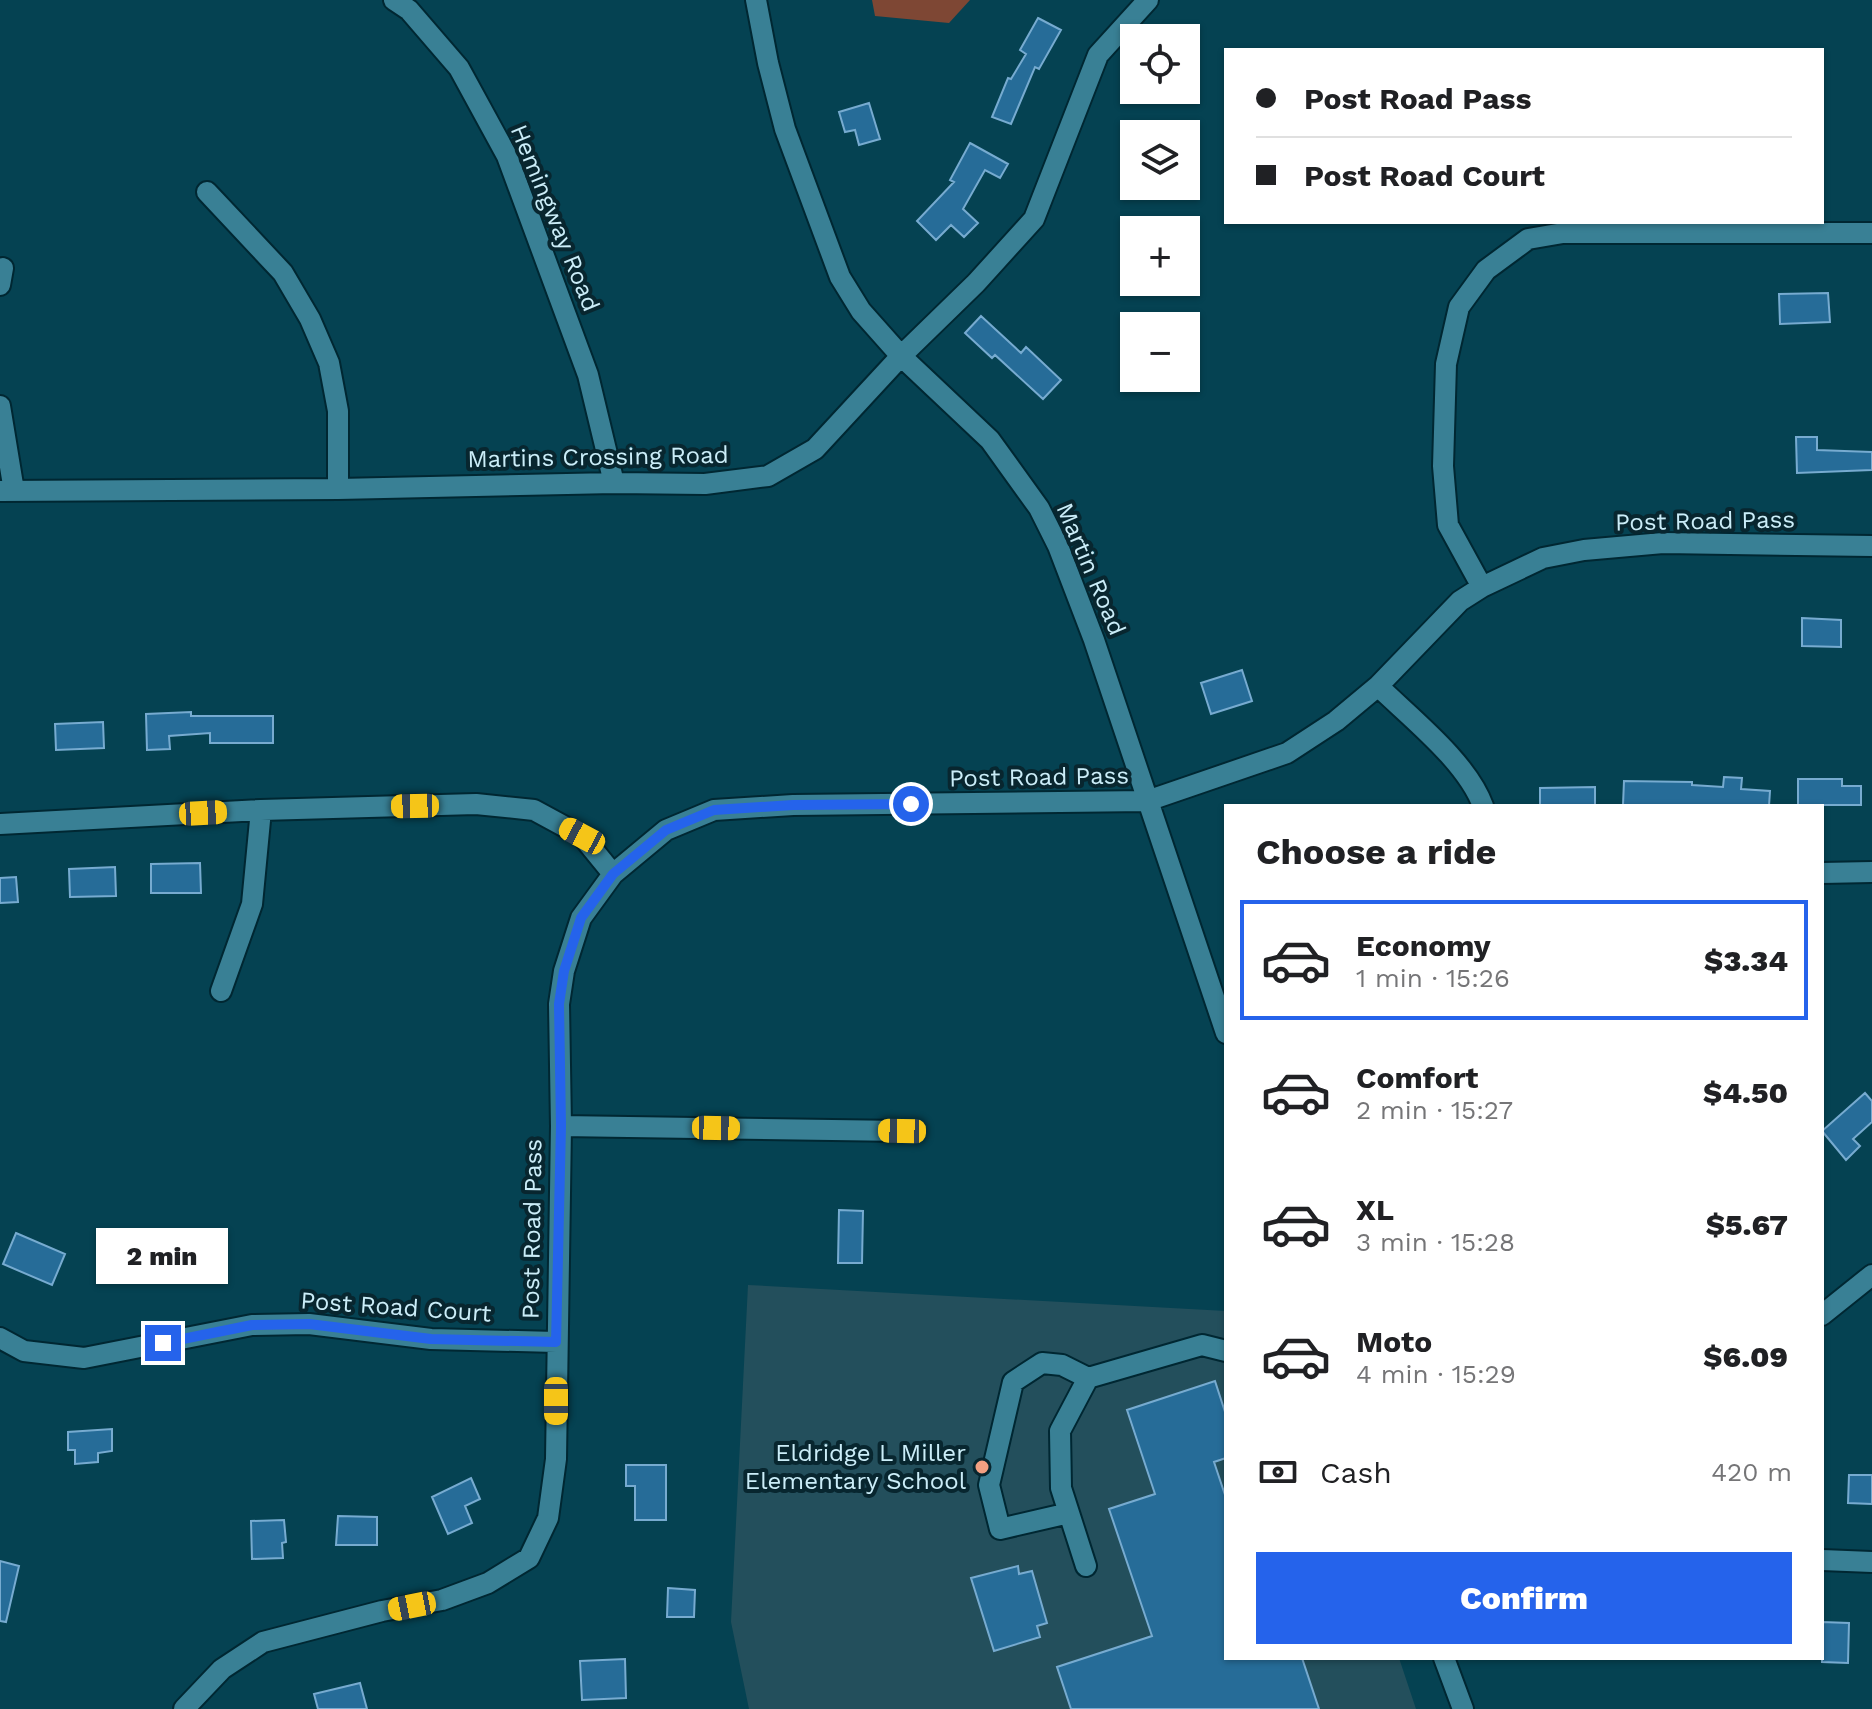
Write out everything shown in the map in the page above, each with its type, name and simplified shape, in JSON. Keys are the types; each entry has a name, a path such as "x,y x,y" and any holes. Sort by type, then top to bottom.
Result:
{"street":[{"name":"Hemingway Road","path":"394,0 409,10 459,68 507,156 588,375 614,483"},
{"name":"Martin Road","path":"756,0 785,129 840,277 861,311 901,356 990,440 1039,508 1058,546 1094,640 1224,1027"},
{"name":"Martins Crossing Road","path":"7,491 705,484 768,476 815,449 1034,219 1098,55 1148,0"},
{"path":"207,192 283,273 323,348 338,411 338,489"},
{"path":"1482,587 1448,525 1443,466 1446,364 1459,307 1486,270 1528,239 1563,233 1872,233"},
{"path":"0,406 7,491"},
{"name":"Post Road Pass","path":"184,1709 222,1669 263,1642 382,1611 442,1600 488,1583 529,1558 548,1518 556,1459 561,1126 559,1004 564,971 581,918 613,874 666,830 714,810 793,805 1147,801 1287,753 1336,721 1378,686 1460,601 1543,558 1584,550 1663,543 1872,546"},
{"path":"1378,686 1449,755 1477,790 1482,804"},
{"path":"0,824 261,810 476,804 534,810 582,836 613,874"},
{"path":"221,991 252,904 261,810"},
{"path":"1824,873 1872,872"},
{"path":"561,1126 902,1131"},
{"path":"1824,1313 1872,1275"},
{"name":"Post Road Court","path":"0,1338 24,1351 84,1358 252,1325 309,1324 431,1339 556,1342"},
{"path":"1069,1513 1000,1529 989,1485 1013,1382 1042,1363 1062,1365 1088,1378 1202,1345 1224,1350"},
{"path":"1086,1566 1061,1488 1060,1431 1088,1378"},
{"path":"1824,1560 1872,1562"},
{"path":"1445,1660 1463,1709"}],"shaded area":[{"path":"872,0 970,0 949,23 875,16"},
{"name":"Eldridge L Miller Elementary School","path":"748,1285 1224,1311 1224,1660 1400,1660 1416,1709 749,1709 731,1622"}],"building":[{"path":"1038,18 1061,30 1039,69 1035,67 1011,124 992,117 1008,78 1011,79 1026,54 1020,50"},
{"path":"869,103 880,139 859,145 855,130 845,132 839,112"},
{"path":"970,143 1008,164 1000,178 985,170 963,209 978,223 964,237 951,225 936,240 917,221 954,182 950,180"},
{"path":"1828,293 1830,322 1780,324 1779,294"},
{"path":"981,316 1021,353 1026,347 1061,380 1043,399 995,355 992,358 965,333"},
{"path":"1796,437 1817,437 1817,450 1872,452 1872,470 1797,473"},
{"path":"1802,618 1841,620 1841,647 1802,646"},
{"path":"1242,670 1252,701 1211,714 1201,683"},
{"path":"191,712 191,716 273,716 273,743 210,743 210,733 169,736 170,749 147,750 146,714"},
{"path":"103,722 104,748 56,750 55,724"},
{"path":"1724,777 1742,778 1741,789 1770,791 1769,804 1623,804 1624,781 1692,782 1692,785 1723,787"},
{"path":"1798,779 1842,779 1842,786 1861,786 1861,805 1798,804"},
{"path":"1595,787 1595,804 1540,804 1540,788"},
{"path":"200,863 201,893 151,893 151,864"},
{"path":"115,867 116,896 70,897 69,869"},
{"path":"16,877 18,902 0,903 0,878"},
{"path":"1865,1093 1872,1101 1872,1122 1853,1139 1860,1146 1846,1160 1824,1133 1824,1129"},
{"path":"839,1210 863,1211 862,1263 838,1263"},
{"path":"16,1233 65,1254 52,1285 3,1264"},
{"path":"1215,1381 1224,1409 1224,1459 1214,1462 1224,1492 1224,1660 1303,1660 1319,1709 1071,1709 1057,1667 1152,1636 1109,1509 1155,1494 1127,1410"},
{"path":"112,1429 112,1451 98,1453 98,1462 75,1464 75,1450 68,1450 68,1432"},
{"path":"626,1465 666,1465 666,1520 635,1520 635,1486 626,1486"},
{"path":"1849,1475 1872,1475 1872,1504 1848,1503"},
{"path":"471,1478 480,1499 465,1506 472,1523 448,1534 432,1497"},
{"path":"338,1516 377,1517 377,1545 336,1545"},
{"path":"284,1520 286,1542 282,1543 283,1558 252,1559 251,1521"},
{"path":"0,1561 19,1566 6,1622 0,1621"},
{"path":"1018,1566 1019,1574 1032,1571 1047,1623 1037,1626 1040,1637 994,1651 971,1578"},
{"path":"668,1588 695,1590 694,1617 667,1617"},
{"path":"1824,1622 1849,1623 1848,1663 1822,1662"},
{"path":"625,1659 626,1698 582,1700 580,1661"},
{"path":"360,1683 367,1709 318,1709 314,1694"}],"place":[{"name":"Eldridge L Miller Elementary School","path":"982,1467"}],"route":[{"path":"163,1343 252,1325 309,1324 431,1339 556,1342 561,1126 559,1004 564,971 581,918 613,874 666,830 714,810 793,805 911,804"}]}
